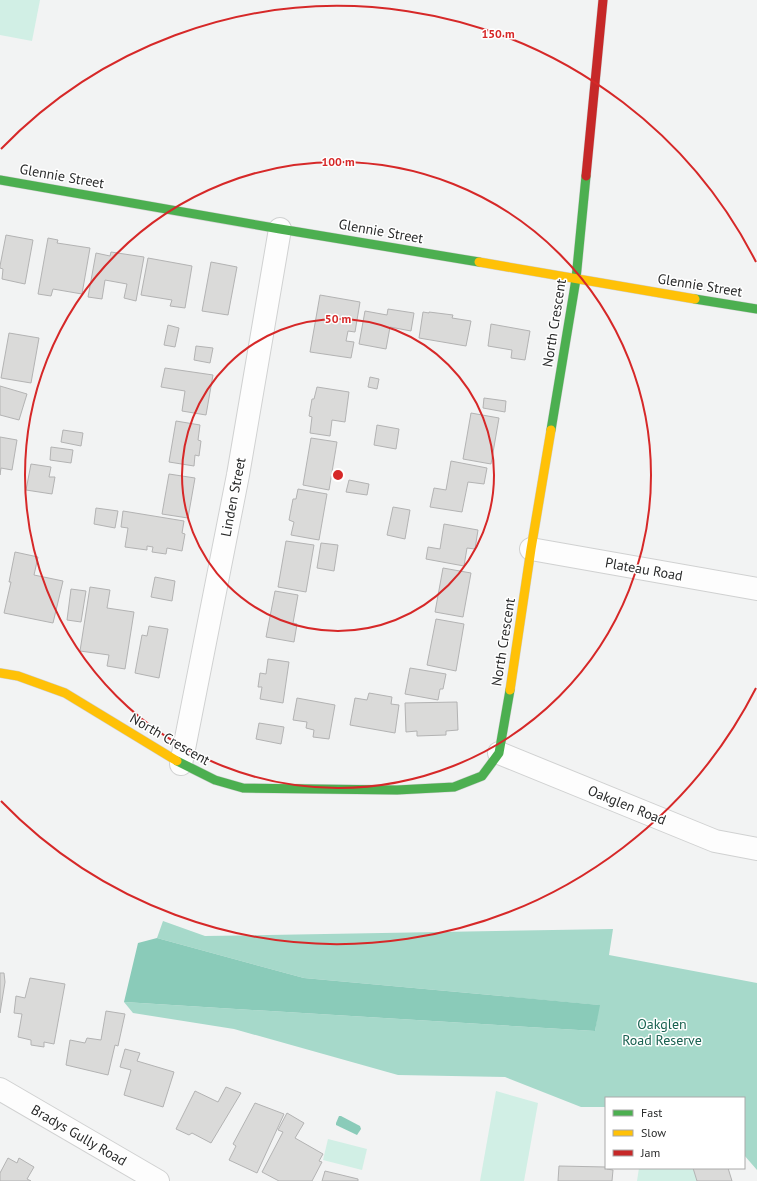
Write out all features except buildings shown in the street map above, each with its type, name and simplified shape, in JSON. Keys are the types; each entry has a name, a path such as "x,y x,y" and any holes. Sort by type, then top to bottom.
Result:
{"street":[{"name":"North Crescent","path":"0,673 18,676 65,692 181,764 215,780 244,788 397,790 454,787 482,776 499,753 503,733 531,549 576,279 603,0"},
{"name":"Glennie Street","path":"0,180 280,229 757,309"},
{"name":"Linden Street","path":"181,764 238,475 280,229"},
{"name":"Plateau Road","path":"531,549 757,589"},
{"name":"Oakglen Road","path":"499,753 715,841 757,849"},
{"name":"Bradys Gully Road","path":"0,1089 158,1181"}],"shaded area":[{"path":"0,0 40,0 32,41 0,35"},
{"path":"157,938 304,978 600,1005 595,1031 124,1002 138,943"},
{"path":"496,1091 538,1103 524,1181 480,1181"},
{"path":"339,1116 360,1126 361,1129 357,1135 336,1125"},
{"path":"328,1139 367,1149 362,1170 323,1160"},
{"path":"639,1169 694,1169 697,1181 637,1181"}],"green space":[{"name":"Oakglen Road Reserve","path":"163,921 205,936 613,929 609,955 757,983 757,1170 745,1156 745,1097 605,1097 605,1107 581,1107 505,1077 398,1075 234,1029 133,1013 124,1002 595,1031 599,1005 304,978 157,938"}],"traffic: fast":[{"path":"551,430 576,279 586,176"},
{"path":"0,180 479,262"},
{"path":"695,299 757,309"},
{"path":"177,761 215,780 243,788 397,790 454,787 482,776 499,753 510,690"}],"traffic: slow":[{"path":"479,262 695,299"},
{"path":"510,690 531,549 551,430"},
{"path":"0,673 18,676 65,693 177,761"}],"traffic: jam":[{"path":"586,176 603,0"}]}
